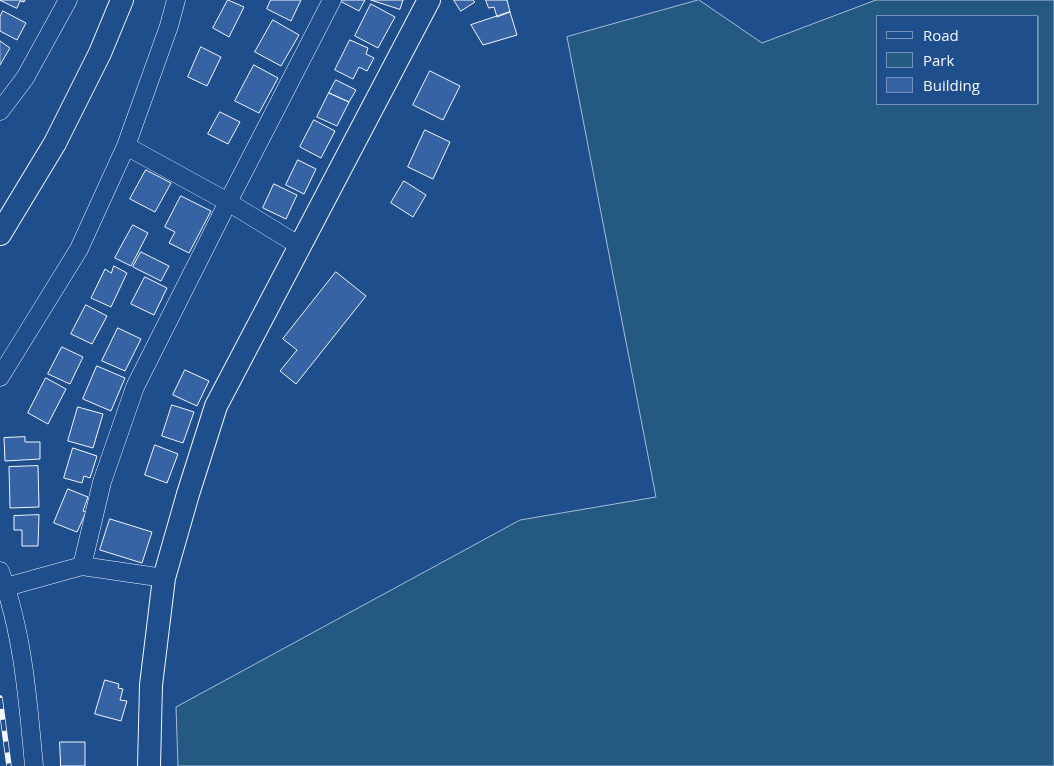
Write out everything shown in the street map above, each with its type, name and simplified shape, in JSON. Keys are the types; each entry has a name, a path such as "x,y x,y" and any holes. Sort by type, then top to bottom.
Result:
{"street":[{"path":"0,111 25,78 68,0"},
{"path":"0,234 55,143 100,53 122,0"},
{"path":"0,377 79,248 126,146 169,26 176,0"},
{"path":"82,566 102,482 135,387 332,0"},
{"path":"149,766 151,685 164,578 216,406 429,0"},
{"path":"126,146 228,202 300,246"},
{"path":"34,766 30,717 18,639 3,579 82,566 164,578"}],"green space":[{"path":"699,0 762,43 876,0 1054,0 1054,766 178,766 176,707 520,520 656,497 567,37"}],"building":[{"path":"0,0 25,0 24,2 20,1 17,8"},
{"path":"228,0 244,7 229,37 213,28"},
{"path":"271,0 301,0 291,21 267,9"},
{"path":"341,0 365,0 359,11"},
{"path":"371,0 403,0 400,9"},
{"path":"454,0 473,0 475,2 461,11"},
{"path":"486,0 507,0 510,12 497,17 494,7 489,8"},
{"path":"371,4 395,17 378,48 355,36"},
{"path":"3,11 26,23 17,40 0,31 0,17"},
{"path":"510,12 517,35 483,45 471,25"},
{"path":"273,20 299,35 281,66 255,52"},
{"path":"350,40 368,48 366,54 374,58 367,71 359,67 353,79 335,70"},
{"path":"0,41 10,48 0,65"},
{"path":"201,47 221,57 207,86 188,77"},
{"path":"254,65 278,78 259,113 235,101"},
{"path":"430,71 460,86 443,120 413,105"},
{"path":"336,80 356,90 349,102 329,93"},
{"path":"329,93 349,102 337,126 317,117"},
{"path":"220,112 240,122 228,144 208,134"},
{"path":"314,120 335,131 321,158 300,147"},
{"path":"425,130 450,142 433,179 408,167"},
{"path":"298,160 316,169 304,194 286,185"},
{"path":"146,170 171,183 155,212 130,199"},
{"path":"404,181 426,195 413,217 391,203"},
{"path":"274,184 297,195 286,219 263,208"},
{"path":"181,196 211,211 189,253 169,243 175,232 165,227"},
{"path":"133,225 148,233 131,266 115,258"},
{"path":"141,252 169,266 161,281 133,267"},
{"path":"114,266 127,273 111,307 91,298 105,269 111,273"},
{"path":"336,272 366,296 296,384 280,371 297,350 283,339"},
{"path":"145,277 167,288 154,315 131,304"},
{"path":"86,305 107,316 92,344 71,334"},
{"path":"118,328 141,339 125,371 102,361"},
{"path":"62,347 83,357 70,384 48,374"},
{"path":"97,366 125,378 111,411 83,399"},
{"path":"185,370 209,381 197,406 173,395"},
{"path":"46,378 66,389 48,424 28,413"},
{"path":"172,405 194,412 183,443 162,436"},
{"path":"78,407 103,414 93,448 68,441"},
{"path":"25,437 25,442 40,442 40,459 5,461 4,438"},
{"path":"155,445 178,454 167,483 145,475"},
{"path":"73,448 97,456 90,478 84,476 82,483 64,478"},
{"path":"38,466 39,507 10,508 9,467"},
{"path":"68,489 88,497 83,511 86,512 77,532 54,523"},
{"path":"39,515 38,546 22,546 22,530 14,530 14,516"},
{"path":"110,519 152,532 142,563 100,550"},
{"path":"105,680 119,684 118,688 123,689 120,700 127,701 121,721 95,714"},
{"path":"60,742 85,742 85,766 61,766"}],"railway":[{"path":"0,698 9,766"}]}
